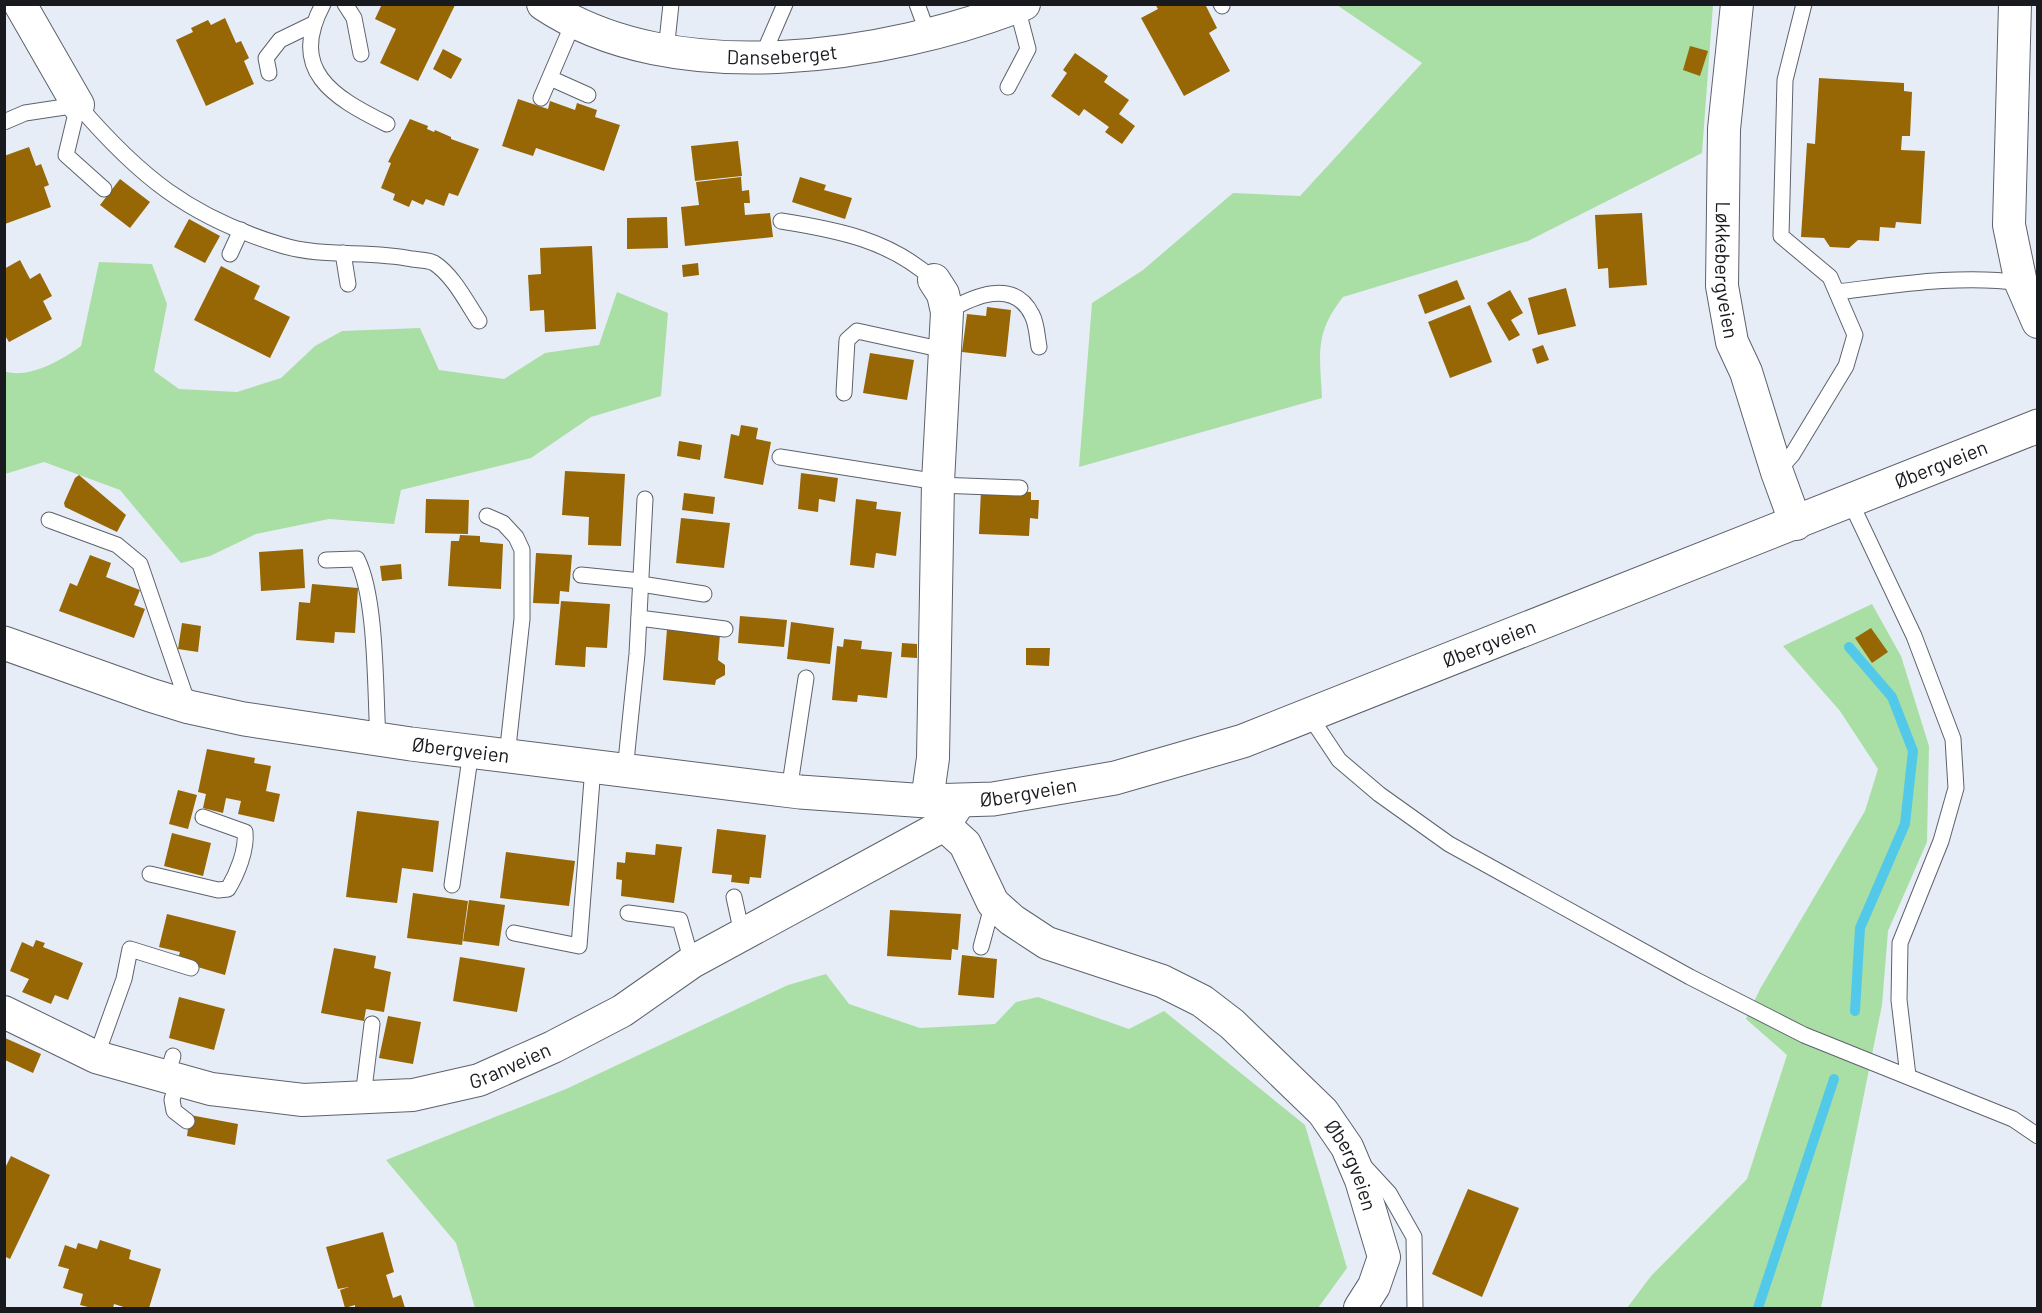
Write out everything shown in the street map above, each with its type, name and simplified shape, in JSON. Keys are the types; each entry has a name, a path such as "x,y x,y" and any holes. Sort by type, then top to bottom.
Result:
{"main road":[{"name":"Øbergveien","path":"4,643 189,707 244,719 592,767 944,809 1060,790 1115,778 1243,741 1796,524 2037,426"}],"street":[{"path":"20,4 78,105"},
{"name":"Danseberget","path":"543,4 574,21 626,41 666,51 718,57 816,54 896,42 1021,6"},
{"name":"Løkkebergveien","path":"1737,4 1724,129 1722,286 1732,342 1746,372 1796,524"},
{"path":"2015,4 2009,225 2020,283 2037,322"},
{"path":"934,280 943,294 947,312 938,483 933,758 944,809"},
{"name":"Øbergveien","path":"944,809 965,844 993,903 1025,930 1047,943 1162,981 1202,1001 1233,1024 1323,1112 1347,1147 1371,1210 1384,1257 1374,1286 1360,1308"},
{"name":"Granveien","path":"4,1012 96,1057 172,1072 211,1089 303,1100 413,1095 479,1080 553,1047 622,1011 692,962 742,934 944,809"}],"lane":[{"path":"323,4 313,24 308,51 319,77 350,106 387,124"},
{"path":"345,4 354,18 361,54"},
{"path":"666,51 671,4"},
{"path":"762,57 784,4"},
{"path":"917,4 928,34"},
{"path":"1777,472 1792,455 1846,366 1855,334 1830,277 1781,236 1785,80 1804,4"},
{"path":"1008,87 1028,49 1021,6"},
{"path":"541,98 574,21"},
{"path":"269,73 266,58 280,40 313,24"},
{"path":"550,78 588,95"},
{"path":"4,122 25,113 78,105"},
{"path":"78,105 66,155 104,189"},
{"path":"78,105 116,150 182,203 282,246 343,253 400,256 434,263 454,283 479,321"},
{"path":"781,221 836,230 880,246 913,261 934,280"},
{"path":"230,254 241,230"},
{"path":"343,253 348,284"},
{"path":"1837,292 1899,285 1976,281 1998,280 2020,283"},
{"path":"947,312 972,297 1004,293 1022,301 1033,316 1039,347"},
{"path":"844,393 847,340 857,331 944,350"},
{"path":"780,458 938,483 1020,488"},
{"path":"625,771 639,618 645,499"},
{"path":"1850,501 1914,636 1953,739 1956,788 1941,842 1900,943 1899,999 1908,1076"},
{"path":"487,516 503,523 516,537 522,550 522,619 507,756"},
{"path":"49,520 117,545 140,564 189,707"},
{"path":"326,560 357,559 364,573 370,617 378,739"},
{"path":"581,575 704,594"},
{"path":"639,618 725,629"},
{"path":"789,791 806,678"},
{"path":"1309,715 1339,760 1379,794 1449,844 1690,977 1804,1035 2013,1119 2037,1136"},
{"path":"452,885 471,751"},
{"path":"514,933 579,946 592,767"},
{"path":"150,874 218,890 228,889 246,841 245,832 203,817"},
{"path":"734,897 742,934"},
{"path":"981,947 993,903"},
{"path":"628,913 680,920 692,962"},
{"path":"96,1057 124,979 130,949 191,968"},
{"path":"363,1097 372,1024"},
{"path":"172,1072 174,1111 187,1121"},
{"path":"1347,1147 1389,1193 1414,1237 1415,1308"}],"green space":[{"path":"1337,5 1713,5 1702,153 1528,241 1343,297 1327,322 1323,334 1320,356 1322,398 1079,467 1092,303 1143,270 1233,193 1300,196 1422,63"},
{"path":"99,262 152,264 167,304 154,371 179,389 237,392 281,378 315,346 342,331 420,328 439,370 504,379 545,353 599,345 617,292 668,313 661,396 591,417 531,458 401,490 394,524 329,519 256,534 210,556 181,563 120,490 44,462 5,474 4,371 23,373 33,371 64,357 81,346"},
{"path":"1872,604 1901,656 1929,746 1927,842 1888,931 1882,1005 1821,1308 1627,1308 1651,1276 1747,1179 1787,1055 1746,1019 1760,989 1865,811 1878,769 1840,711 1783,646"},
{"path":"826,974 849,1004 920,1028 995,1024 1016,1002 1038,997 1129,1029 1164,1011 1305,1125 1347,1268 1318,1308 475,1308 456,1243 386,1160 566,1089 788,985"}],"building":[{"path":"382,4 455,5 418,81 380,63 396,29 375,19"},
{"path":"1155,4 1205,4 1217,28 1209,33 1230,71 1184,96 1141,18 1158,9"},
{"path":"225,18 236,43 241,41 249,58 244,61 254,84 206,106 176,40 193,32 191,28 208,20 211,25"},
{"path":"1690,46 1708,51 1700,76 1683,70"},
{"path":"443,49 462,59 451,79 433,69"},
{"path":"1075,53 1108,76 1104,82 1129,100 1119,114 1135,126 1122,144 1105,132 1109,127 1084,109 1079,116 1051,96 1067,73 1063,70"},
{"path":"1819,78 1904,83 1904,91 1912,92 1910,136 1902,136 1901,150 1925,151 1921,224 1896,222 1895,228 1880,227 1879,241 1858,240 1849,248 1830,247 1824,238 1801,237 1807,143 1815,144"},
{"path":"518,99 548,109 550,101 575,110 577,103 597,110 595,117 620,125 604,171 536,148 533,156 502,146"},
{"path":"410,119 428,126 427,129 434,132 435,130 451,139 479,149 458,196 449,193 444,206 426,199 423,205 412,200 409,207 393,200 395,194 381,188 391,163 388,162"},
{"path":"738,141 742,176 695,181 691,146"},
{"path":"29,147 36,166 41,164 49,185 44,187 51,207 5,224 4,156"},
{"path":"741,177 742,191 749,190 750,203 744,203 745,215 770,213 773,237 685,246 681,207 699,205 696,182"},
{"path":"800,177 826,185 824,190 852,198 845,219 792,202"},
{"path":"120,179 150,202 130,228 100,205"},
{"path":"1642,213 1647,285 1609,288 1608,268 1598,269 1595,215"},
{"path":"667,217 668,248 627,249 627,218"},
{"path":"189,219 220,236 205,263 174,247"},
{"path":"592,246 596,329 545,332 544,310 530,311 528,275 541,274 540,248"},
{"path":"20,260 30,279 40,273 52,296 43,301 52,319 9,342 4,334 4,269"},
{"path":"698,263 699,275 683,277 682,265"},
{"path":"221,266 260,286 254,299 290,317 270,358 194,320"},
{"path":"1457,280 1465,299 1425,314 1418,295"},
{"path":"1566,288 1576,326 1538,335 1528,298"},
{"path":"1510,290 1523,313 1511,320 1520,335 1509,341 1487,303"},
{"path":"1470,305 1492,362 1450,378 1428,322"},
{"path":"987,307 1011,310 1006,357 962,352 967,314 986,316"},
{"path":"1543,345 1549,360 1537,364 1532,349"},
{"path":"870,353 914,360 907,400 863,393"},
{"path":"741,425 758,428 756,439 771,442 763,485 724,478 731,434 739,436"},
{"path":"679,441 702,445 700,460 677,456"},
{"path":"565,471 625,474 621,546 588,545 589,517 562,515"},
{"path":"801,473 838,478 835,502 819,499 818,512 798,509"},
{"path":"79,475 126,515 117,532 65,507 64,503 75,478"},
{"path":"981,490 1031,492 1031,500 1039,500 1038,519 1030,518 1029,536 979,534"},
{"path":"684,493 715,497 713,514 682,510"},
{"path":"426,499 469,500 468,534 425,533"},
{"path":"856,499 877,502 876,509 901,512 896,556 876,553 874,568 850,565"},
{"path":"681,518 730,523 724,568 676,563"},
{"path":"460,535 480,536 480,542 503,544 501,589 448,586 451,541 459,541"},
{"path":"303,549 305,588 261,591 259,552"},
{"path":"536,553 572,555 569,592 560,591 559,604 533,603"},
{"path":"90,555 111,563 106,577 140,590 134,605 145,609 134,638 59,611 70,583 77,586"},
{"path":"401,564 402,579 382,581 380,566"},
{"path":"312,584 358,588 355,633 335,632 334,643 296,640 299,602 310,603"},
{"path":"561,601 610,604 607,648 586,647 585,667 555,665"},
{"path":"740,616 787,620 784,647 738,643"},
{"path":"791,622 834,628 830,664 787,659"},
{"path":"182,623 201,626 198,652 178,649"},
{"path":"1871,628 1888,652 1872,663 1855,638"},
{"path":"667,629 720,634 718,660 725,665 725,675 716,680 715,685 663,680"},
{"path":"844,639 862,641 861,649 892,652 887,698 858,695 857,702 832,700 837,646 843,647"},
{"path":"902,643 917,644 917,658 901,657"},
{"path":"1026,648 1050,648 1049,666 1026,665"},
{"path":"207,749 255,758 254,763 271,766 266,791 280,794 274,822 238,814 241,801 226,798 223,813 203,808 206,794 198,792"},
{"path":"178,790 197,795 188,829 169,824"},
{"path":"357,811 439,821 433,872 402,868 397,903 346,897"},
{"path":"717,829 766,835 761,878 750,877 749,884 731,882 732,875 712,873"},
{"path":"172,833 211,843 203,876 164,866"},
{"path":"656,844 682,847 674,903 621,896 622,880 616,879 617,862 625,863 626,852 655,855"},
{"path":"506,852 575,861 569,906 500,898"},
{"path":"413,893 468,901 462,945 407,938"},
{"path":"469,900 505,905 499,946 463,941"},
{"path":"890,910 961,914 958,950 952,949 951,960 887,956"},
{"path":"167,914 236,931 225,975 177,961 180,952 159,947"},
{"path":"36,940 45,943 43,947 83,963 68,1000 55,995 51,1004 22,992 29,979 10,971 22,942 33,947"},
{"path":"334,948 376,956 374,968 391,972 384,1012 366,1009 364,1021 321,1013"},
{"path":"962,955 997,959 994,998 958,995"},
{"path":"460,957 525,968 517,1012 453,1001"},
{"path":"179,997 225,1009 214,1050 169,1038"},
{"path":"388,1016 421,1022 413,1064 379,1058"},
{"path":"5,1038 41,1054 33,1073 5,1060"},
{"path":"190,1115 238,1124 235,1145 187,1136"},
{"path":"11,1156 50,1175 10,1259 4,1256 4,1170"},
{"path":"1468,1189 1519,1208 1482,1297 1432,1274"},
{"path":"383,1232 394,1272 386,1275 393,1298 401,1295 405,1308 355,1308 355,1305 345,1308 340,1290 349,1287 338,1289 326,1247"},
{"path":"100,1240 131,1250 129,1259 161,1269 149,1308 127,1308 114,1304 113,1308 92,1308 80,1305 83,1294 63,1288 69,1269 58,1266 65,1245 76,1249 78,1243 97,1249"}],"waterway":[{"path":"1849,647 1892,697 1913,751 1905,824 1860,928 1855,1011"},
{"path":"1758,1308 1834,1079"}]}
